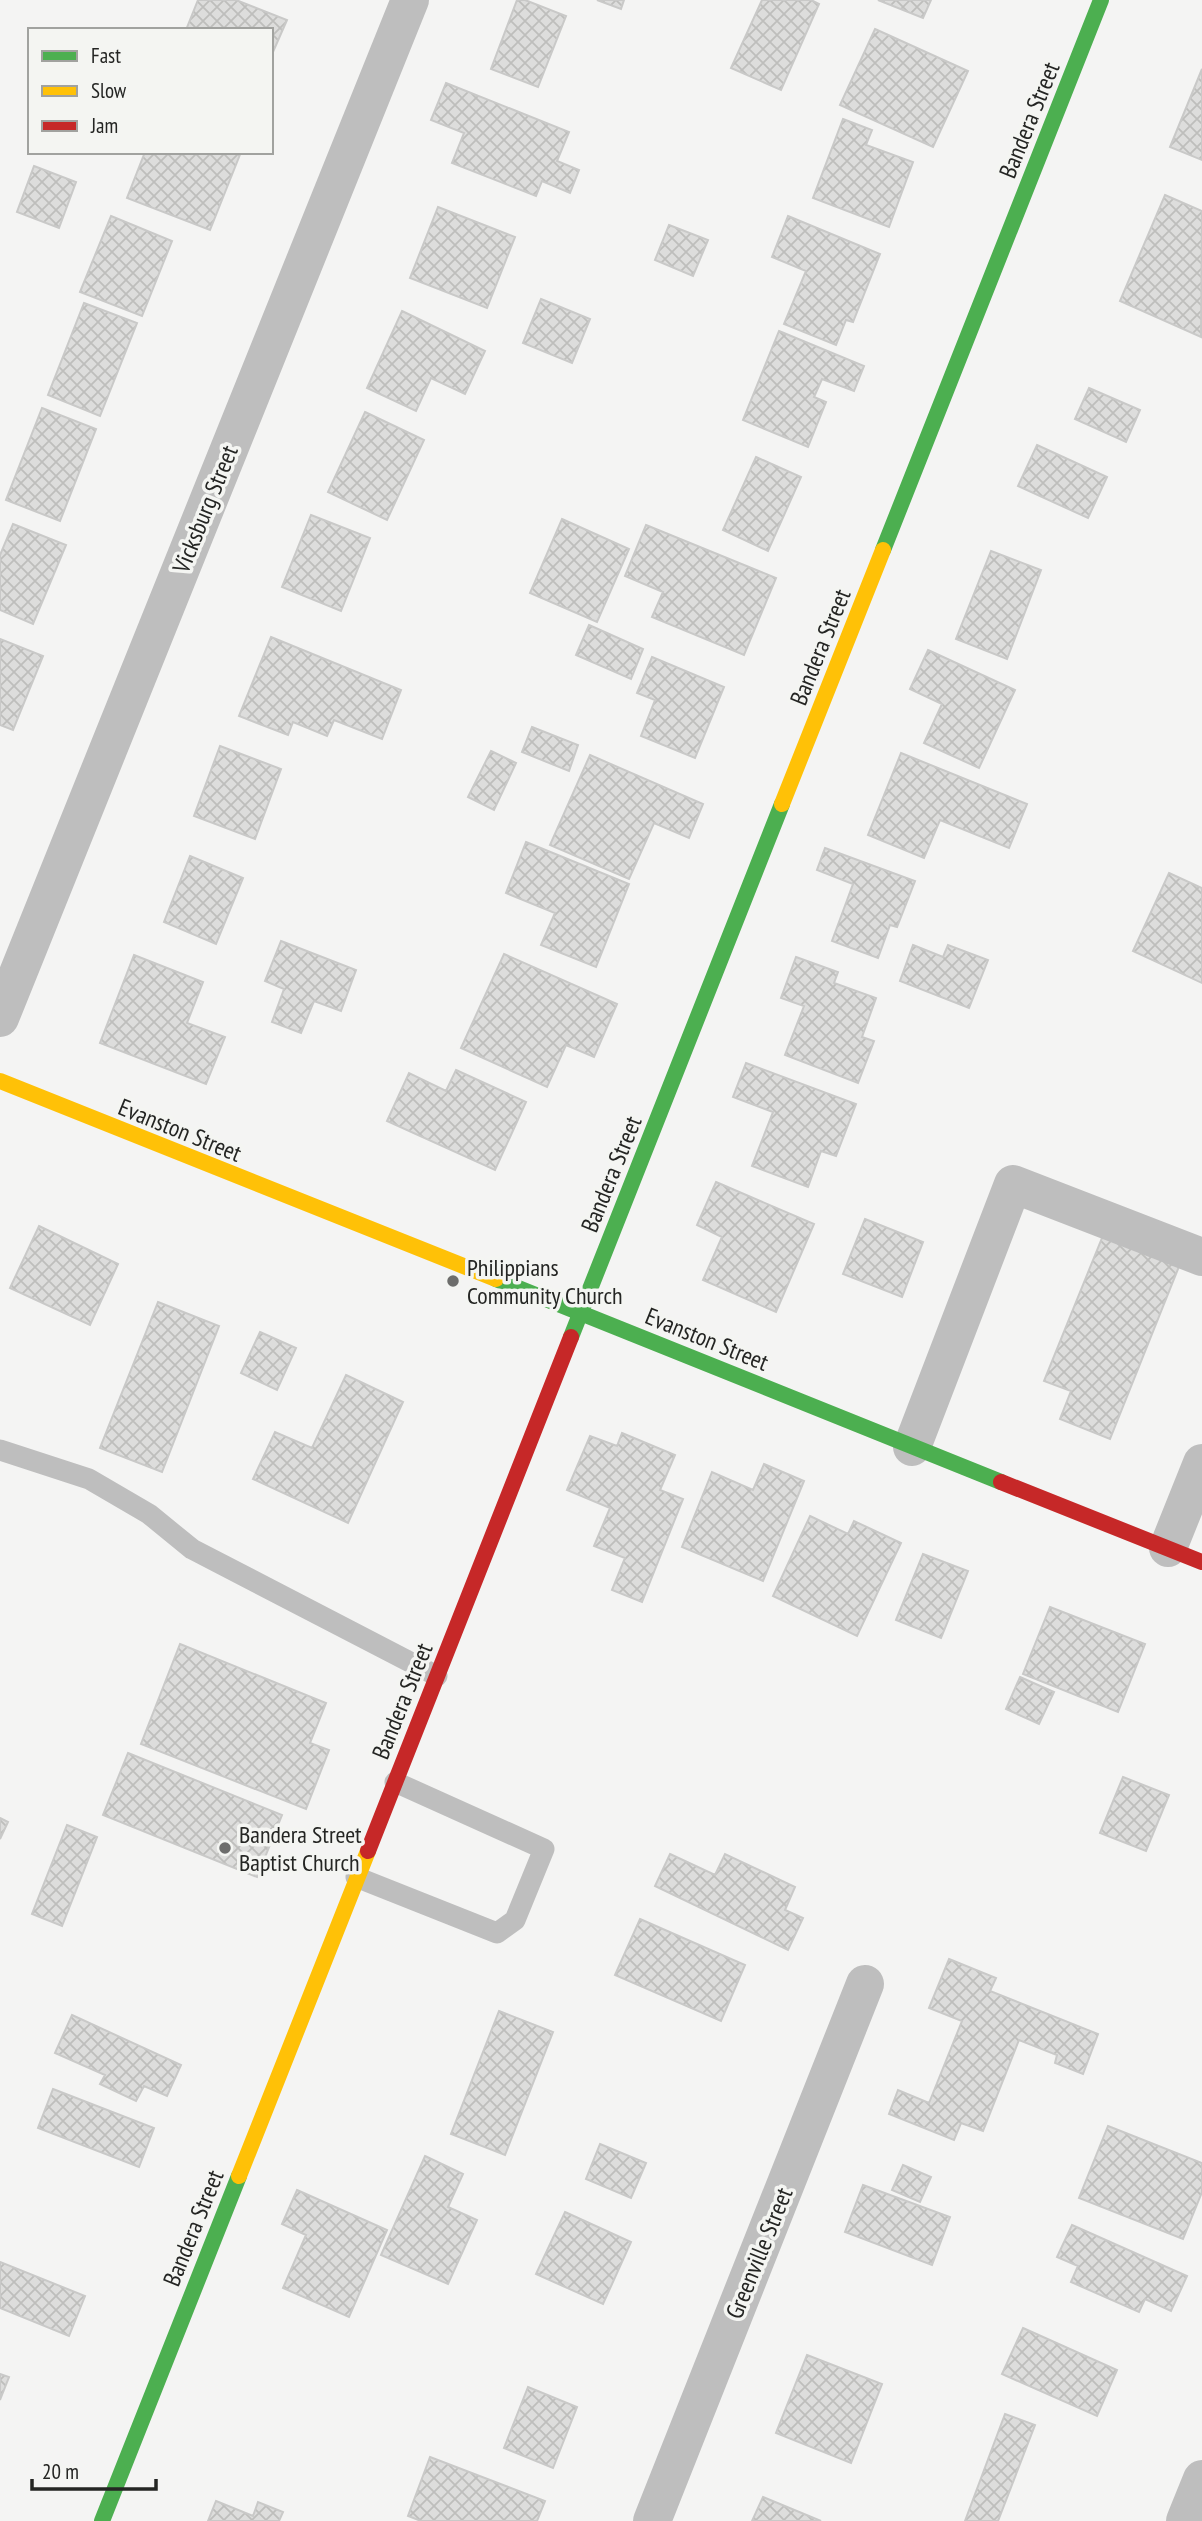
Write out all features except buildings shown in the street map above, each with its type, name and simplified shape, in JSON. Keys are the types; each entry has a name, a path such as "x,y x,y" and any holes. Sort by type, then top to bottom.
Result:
{"street":[{"name":"Vicksburg Street","path":"0,1018 410,0"},
{"name":"Bandera Street","path":"102,2521 1101,0"},
{"name":"Evanston Street","path":"0,1082 1185,1555"},
{"path":"912,1447 1013,1184 1202,1257"},
{"path":"1185,1555 1202,1463"},
{"name":"Greenville Street","path":"652,2521 865,1984"},
{"path":"1185,2521 1202,2479"}],"lane":[{"path":"0,1450 89,1479 149,1514 192,1549 437,1676"},
{"path":"356,1877 497,1933 515,1920 544,1849 395,1782"}],"traffic: fast":[{"path":"883,550 1101,0"},
{"path":"571,1337 782,804"},
{"path":"496,1279 1001,1482"},
{"path":"102,2521 239,2176"}],"traffic: slow":[{"path":"782,804 883,550"},
{"path":"0,1081 496,1279"},
{"path":"239,2176 368,1851"}],"traffic: jam":[{"path":"368,1851 571,1337"},
{"path":"1001,1482 1202,1562"}],"place":[{"name":"Philippians Community Church","path":"453,1281"},
{"name":"Bandera Street Baptist Church","path":"225,1848"}]}
